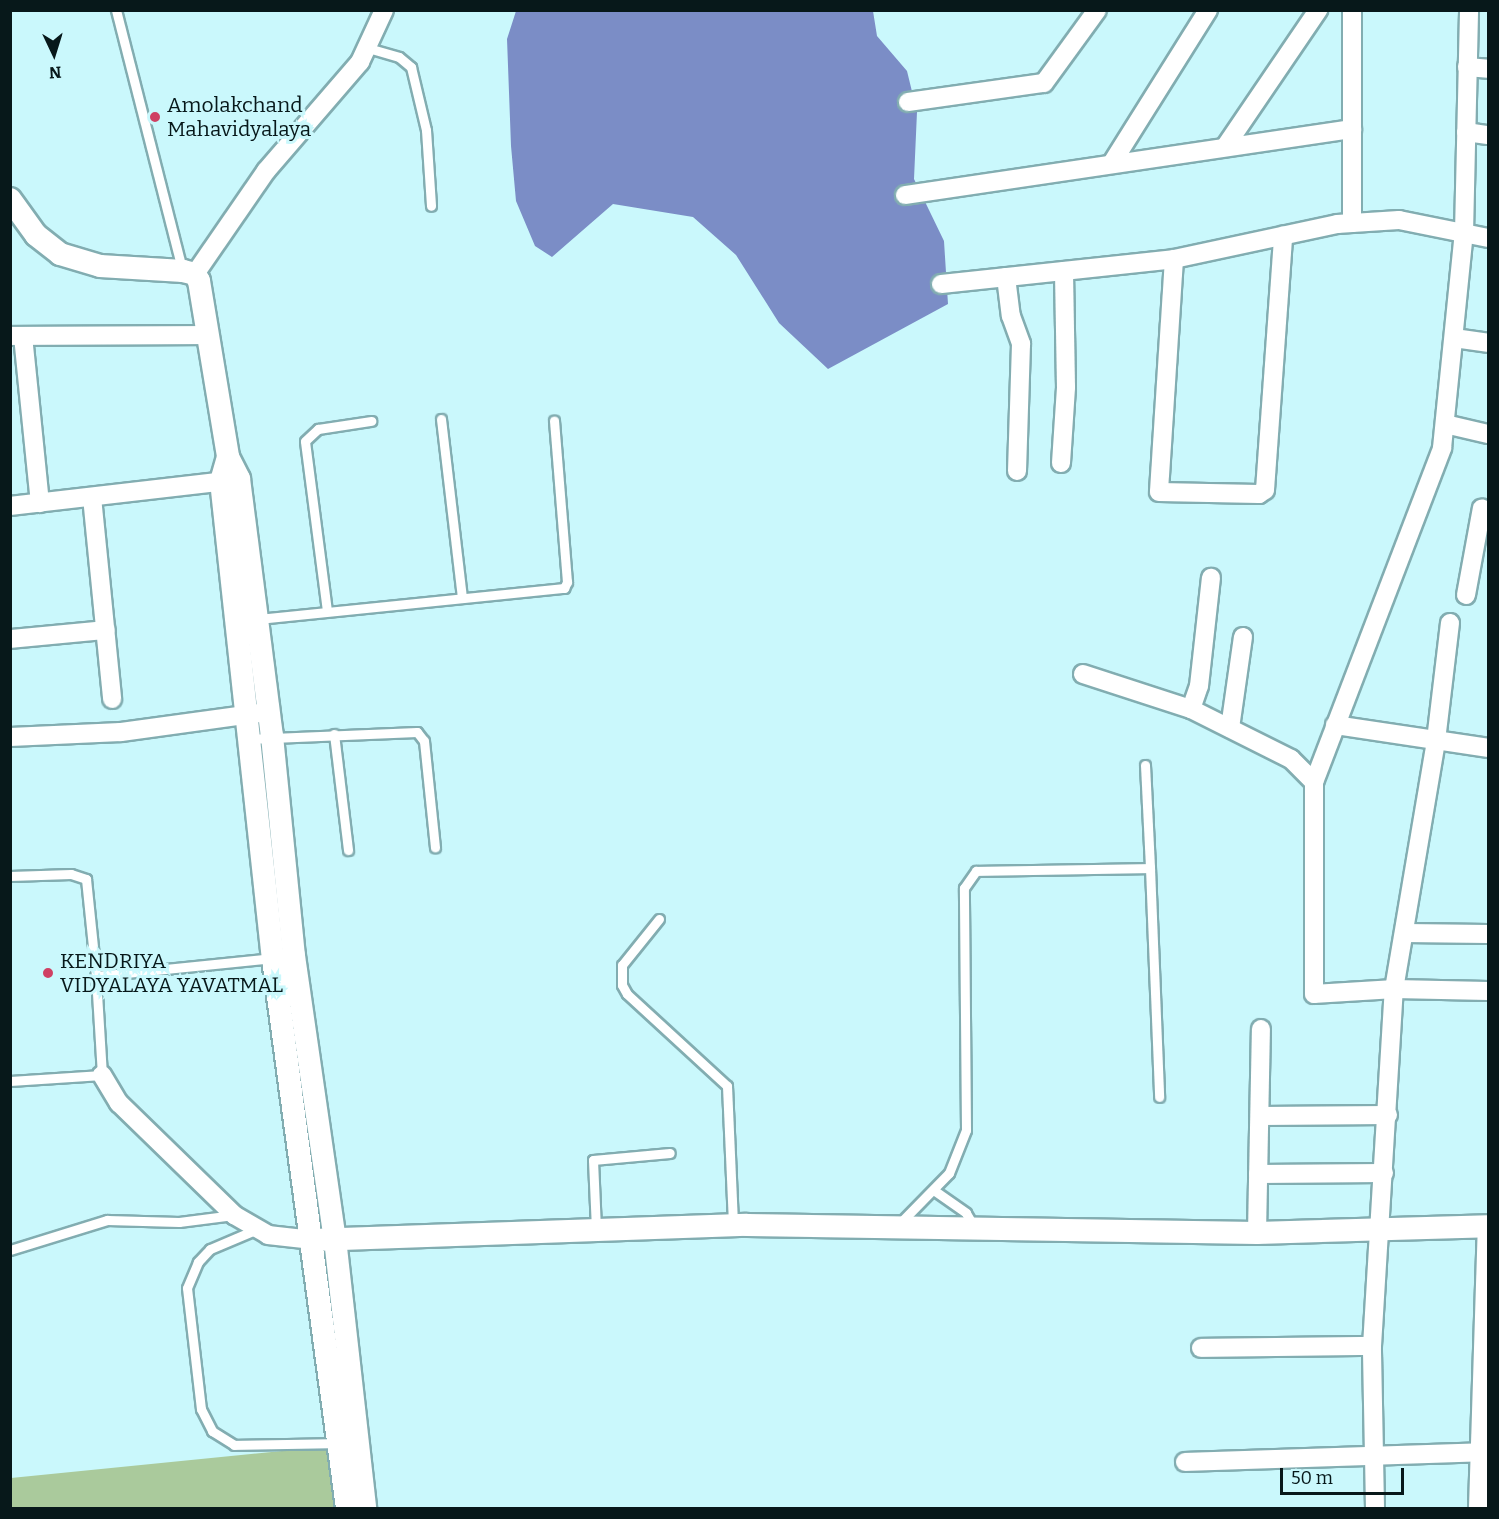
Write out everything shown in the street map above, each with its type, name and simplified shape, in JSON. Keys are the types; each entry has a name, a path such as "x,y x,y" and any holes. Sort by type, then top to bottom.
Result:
{"street":[{"path":"189,273 266,171 368,48 384,10"},
{"path":"908,102 1044,83 1097,10"},
{"path":"1112,163 1208,10"},
{"path":"1225,147 1318,10"},
{"path":"1352,10 1352,223"},
{"path":"1468,10 1464,233 1442,448 1418,518 1314,782 1314,994 1394,989 1488,991"},
{"path":"1467,67 1488,69"},
{"path":"905,195 1352,129"},
{"path":"1466,132 1488,135"},
{"path":"10,200 36,235 60,254 99,266 189,273"},
{"path":"940,284 1174,259 1352,223 1399,220 1488,238"},
{"path":"1174,259 1159,492 1259,494 1266,490 1283,236"},
{"path":"1061,463 1066,378 1064,271"},
{"path":"189,273 206,335 228,457 257,713 248,739 284,957 324,1239 348,1442 365,1509"},
{"path":"1006,277 1011,316 1021,344 1017,471"},
{"path":"40,503 17,336 206,335"},
{"path":"1454,338 1488,343"},
{"path":"1445,424 1488,434"},
{"path":"10,506 230,480"},
{"path":"92,497 112,699"},
{"path":"1466,596 1481,553 1482,508"},
{"path":"1191,709 1199,686 1211,578"},
{"path":"1375,1509 1372,1346 1382,1227 1394,989 1436,741 1450,624"},
{"path":"10,639 106,630"},
{"path":"1230,728 1244,637"},
{"path":"1083,674 1191,709 1291,759 1314,782"},
{"path":"257,713 272,736 284,957"},
{"path":"10,736 121,732 257,713"},
{"path":"1335,725 1488,748"},
{"path":"1405,933 1488,934"},
{"path":"1257,1233 1261,1029"},
{"path":"102,1075 119,1103 234,1215 255,1230 324,1239 733,1225 1257,1233 1382,1227 1488,1226 1484,1452 1478,1509"},
{"path":"1261,1116 1388,1115"},
{"path":"1258,1174 1384,1173"},
{"path":"1201,1348 1372,1346"},
{"path":"347,1509 348,1442"},
{"path":"1185,1462 1484,1452"}],"lane":[{"path":"116,10 189,273"},
{"path":"368,48 399,57 411,67 426,130 431,206"},
{"path":"441,419 462,598"},
{"path":"327,610 305,441 318,429 371,421"},
{"path":"247,620 327,610 561,589 567,585 554,421"},
{"path":"248,739 272,736 417,732 422,735 435,847"},
{"path":"334,734 348,850"},
{"path":"1145,765 1159,1097"},
{"path":"896,1227 934,1191 960,1150 968,1111 964,888 967,879 976,871 984,870 1150,868"},
{"path":"10,876 71,874 86,879 96,976 102,1075 10,1081"},
{"path":"659,919 622,965 622,985 627,994 728,1086 733,1225"},
{"path":"96,976 284,957"},
{"path":"596,1230 593,1160 670,1153"},
{"path":"934,1191 966,1213 975,1228"},
{"path":"10,1250 107,1220 179,1222 234,1215"},
{"path":"255,1230 210,1249 198,1262 187,1288 201,1409 212,1431 234,1445 348,1442"}],"green space":[{"path":"332,1446 339,1508 11,1508 11,1478"}],"water":[{"path":"516,11 873,11 877,36 907,71 917,112 914,179 944,241 948,304 828,369 779,323 736,255 693,217 613,204 552,257 535,246 516,201 511,146 507,39"}],"place":[{"name":"Amolakchand Mahavidyalaya","path":"155,117"},
{"name":"KENDRIYA VIDYALAYA YAVATMAL","path":"48,973"}]}
